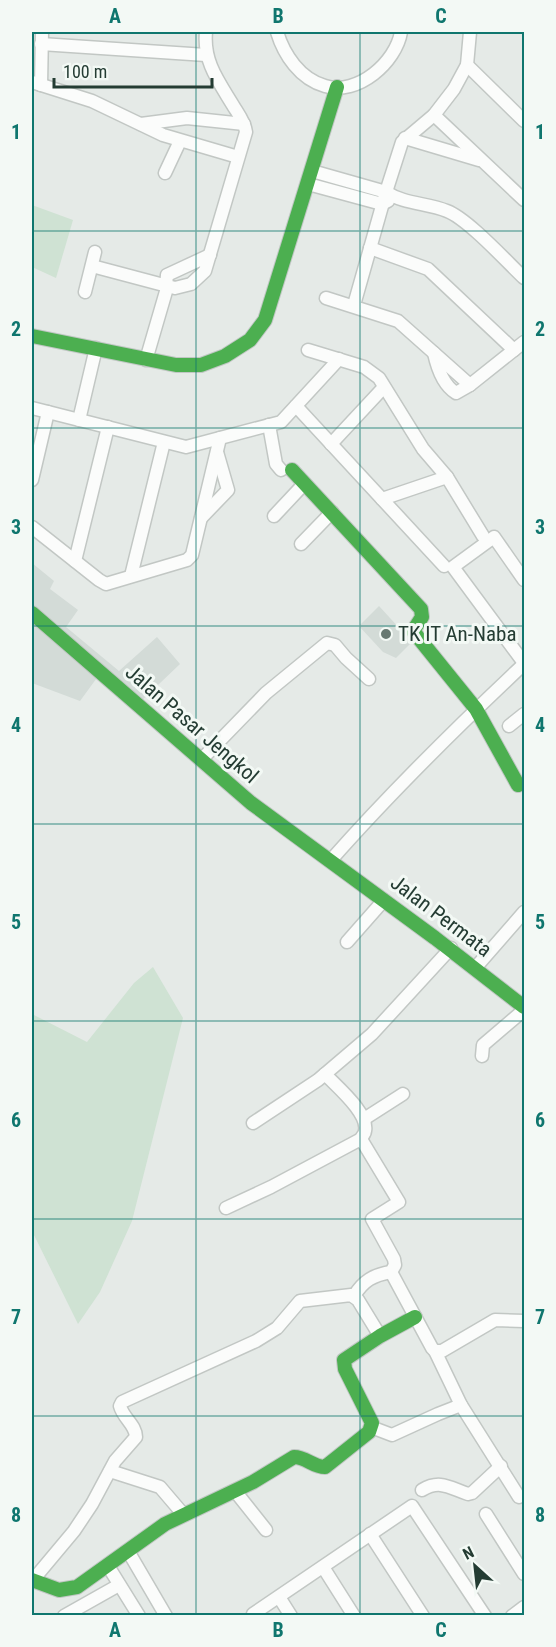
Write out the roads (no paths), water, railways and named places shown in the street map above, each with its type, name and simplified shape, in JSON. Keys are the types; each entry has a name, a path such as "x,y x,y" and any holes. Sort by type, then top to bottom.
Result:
{"street":[{"path":"92,266 175,288 190,284 205,271 246,132 244,124 206,55 206,32"},
{"path":"277,32 288,58 298,69 325,86 337,87 355,83 373,75 384,66 399,42 401,32"},
{"path":"354,305 405,138 434,115 454,89 467,65 470,32"},
{"path":"206,55 41,38 36,83 92,101 180,141 238,157"},
{"path":"467,65 525,121"},
{"path":"32,336 176,365 201,365 225,356 250,340 265,320 337,87"},
{"path":"434,115 525,200"},
{"path":"141,124 187,118 244,124"},
{"path":"405,138 483,161"},
{"path":"165,173 180,141"},
{"path":"310,177 447,211 455,215 525,278"},
{"path":"370,248 428,269 514,350"},
{"path":"85,292 95,252"},
{"path":"146,360 167,287 167,274 210,255"},
{"path":"326,298 354,305 398,321 434,353 438,370 453,393 470,385 525,342"},
{"path":"79,420 96,348"},
{"path":"308,350 364,367 379,378 423,449 447,477 483,536"},
{"path":"32,408 186,447 281,422 339,359"},
{"path":"331,444 384,387"},
{"path":"296,406 444,566"},
{"path":"32,480 48,412"},
{"path":"269,425 276,464 304,484 421,609 422,617 413,631 476,709 518,785"},
{"path":"75,561 108,427"},
{"path":"32,527 106,584 187,560 192,555 220,438"},
{"path":"131,576 164,442"},
{"path":"200,519 228,490 216,451"},
{"path":"382,499 447,477"},
{"path":"274,516 304,484"},
{"path":"301,544 332,512"},
{"path":"331,860 394,791 525,664 453,567 494,537 525,580"},
{"name":"Jalan Pasar Jengkol","path":"32,613 201,760 283,827 331,860"},
{"path":"201,760 266,693 327,644 335,645 369,679"},
{"path":"509,726 525,714"},
{"name":"Jalan Permata","path":"331,860 476,967 525,1008"},
{"path":"347,942 384,900"},
{"path":"476,967 525,912"},
{"path":"253,1123 325,1074 372,1034 451,948"},
{"path":"482,1056 483,1045 525,1008"},
{"path":"226,1208 361,1139 366,1130 364,1119 358,1108 325,1074"},
{"path":"364,1119 403,1094"},
{"path":"361,1139 399,1199 395,1206 372,1219 394,1259 391,1272"},
{"path":"354,1296 368,1279 391,1272"},
{"path":"391,1272 435,1351 461,1405 519,1497"},
{"path":"354,1296 380,1336"},
{"path":"354,1296 303,1299 296,1304 277,1328 263,1337 122,1402 120,1406 122,1412 134,1427 136,1437 115,1461 74,1531 32,1580 59,1592 67,1591 108,1566 165,1524 235,1491 294,1457 302,1457 317,1467 325,1467 369,1432 371,1427 371,1419 345,1369 344,1360 380,1336 415,1317"},
{"path":"435,1351 442,1352 495,1320 525,1321"},
{"path":"371,1427 392,1435 461,1405"},
{"path":"422,1490 431,1484 438,1483 468,1494 472,1493 501,1466"},
{"path":"110,1471 159,1487 183,1514"},
{"path":"235,1491 266,1530"},
{"path":"253,1614 412,1506 485,1616"},
{"path":"486,1514 525,1574"},
{"path":"370,1534 423,1616"},
{"path":"128,1551 165,1616"},
{"path":"108,1566 139,1616"},
{"path":"323,1567 354,1616"},
{"path":"64,1616 119,1585"},
{"path":"279,1597 291,1616"},
{"path":"512,1616 525,1607"}],"place":[{"name":"TK IT An-Naba","path":"386,634"}]}
